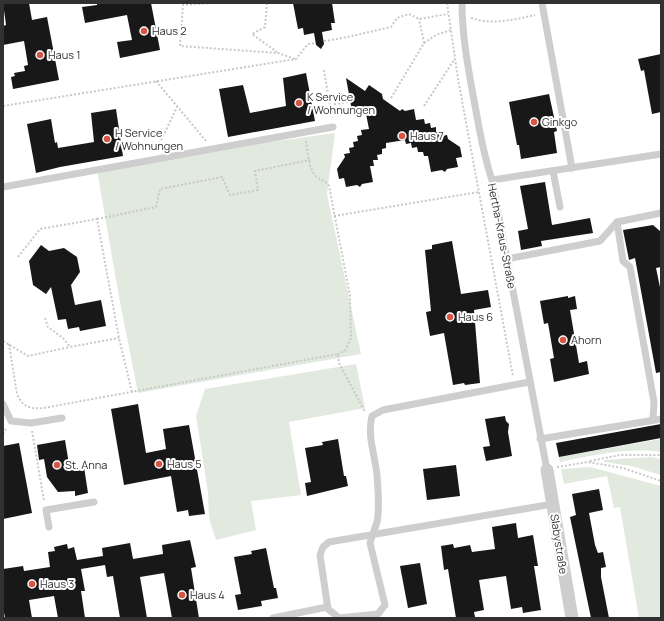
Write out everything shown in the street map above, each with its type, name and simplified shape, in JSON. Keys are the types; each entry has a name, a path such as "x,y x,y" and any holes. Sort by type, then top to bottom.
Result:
{"street":[{"name":"Slabystraße","path":"546,470 572,618"}],"lane":[{"name":"Hertha-Kraus-Straße","path":"462,3 462,20 468,69 484,157 492,180 546,470"},
{"path":"542,3 572,168"},
{"path":"3,187 333,127"},
{"path":"492,180 661,154"},
{"path":"553,171 560,207"},
{"path":"506,259 600,241 617,222 661,213"},
{"path":"540,439 657,420 630,267 623,261 617,222"},
{"path":"529,382 383,410 372,416 369,428 377,474 379,503 377,522 372,536 370,543 385,605 378,616 339,618 327,607 320,555 323,547 329,542 372,536 553,504"},
{"path":"3,404 11,421 31,423 62,418"},
{"path":"49,527 46,510 94,502"},
{"path":"273,618 327,607"}],"path":[{"path":"212,3 183,5 180,46 278,53 296,59"},
{"path":"267,3 265,27 252,34 278,53"},
{"path":"447,3 455,60 514,385"},
{"path":"324,41 358,36 364,32 391,27 397,18 409,14 419,19 449,14"},
{"path":"462,20 471,18 482,22 502,22 544,14"},
{"path":"419,19 424,43"},
{"path":"391,98 424,43 436,35 452,30"},
{"path":"3,106 296,59 308,44 315,43"},
{"path":"424,106 455,60"},
{"path":"324,70 333,127"},
{"path":"156,81 213,150"},
{"path":"330,105 348,102"},
{"path":"150,161 177,107"},
{"path":"9,344 17,394 20,400 31,408 38,409 338,354 345,351 351,338 350,296 329,186 326,180 314,173 304,133"},
{"path":"18,257 40,229 156,207 160,189 222,177 230,194 258,190 255,170 310,160"},
{"path":"334,216 479,192"},
{"path":"97,219 119,338 132,392"},
{"path":"45,318 48,327 63,338 70,347"},
{"path":"3,341 28,356 119,338"},
{"path":"338,354 339,363 363,410 372,416"},
{"path":"31,423 46,510"},
{"path":"546,470 620,455 661,455"},
{"path":"588,462 622,468 661,481"}],"shaded area":[{"path":"335,133 327,194 361,354 138,393 119,297 97,170 213,150"},
{"path":"356,364 365,408 289,422 301,495 251,501 256,530 216,540 209,518 208,492 196,416 205,389"},
{"path":"661,439 661,452 636,450 623,451 598,454 560,462 559,457"},
{"path":"651,457 661,459 661,475 631,466 604,462 604,460"},
{"path":"590,467 661,486 661,618 639,618 620,507 614,508 607,476 564,484 561,469"}],"building":[{"name":"Haus 1","path":"3,3 29,3 32,20 47,17 59,80 13,89 11,77 15,76 14,73 25,71 24,66 28,65 24,41 3,45 3,26 6,25"},
{"name":"Haus 2","path":"97,3 151,3 160,50 120,58 117,42 132,40 127,15 85,23 82,7 97,5"},
{"path":"293,3 332,3 335,23 331,23 332,30 322,32 324,44 321,49 316,45 314,33 304,35 303,28 298,29"},
{"path":"661,54 661,112 652,114 644,70 641,71 638,59"},
{"name":"K Service / Wohnungen","path":"306,73 315,121 228,137 219,89 243,85 250,113 286,106 283,78"},
{"name":"Haus 7","path":"346,78 365,91 369,85 382,94 383,99 400,111 402,109 405,111 414,109 416,120 424,119 425,124 430,123 431,128 436,127 436,132 441,131 442,136 447,135 448,139 460,147 462,157 456,158 458,167 447,169 445,172 442,170 431,172 428,156 424,156 423,152 418,152 417,147 412,148 411,143 406,144 405,140 386,143 386,148 382,149 382,154 377,155 378,160 373,160 374,166 370,166 373,182 362,184 360,187 357,185 346,187 344,178 339,179 337,169 345,157 344,154 350,153 349,148 354,147 353,142 358,141 357,136 362,135 361,130 369,129 365,109 352,111"},
{"name":"Ginkgo","path":"549,94 557,131 554,132 557,153 521,159 509,102"},
{"name":"H Service / Wohnungen","path":"116,109 123,156 60,167 36,173 27,124 51,119 55,143 57,142 58,148 94,142 91,113"},
{"path":"545,182 552,225 590,218 593,233 541,241 542,246 521,250 518,231 528,229 520,186"},
{"path":"653,225 661,232 661,267 656,268 661,292 661,372 656,373 635,258 629,260 623,230"},
{"name":"Haus 6","path":"452,241 461,294 488,290 491,307 474,310 480,383 453,385 444,333 430,336 426,312 431,311 425,250 432,249 432,245"},
{"path":"41,245 49,251 64,248 77,257 80,272 71,285 75,305 101,300 106,326 80,331 79,327 68,329 66,319 58,320 51,287 46,294 33,285 29,261"},
{"name":"Ahorn","path":"568,296 568,298 575,296 577,309 570,310 579,363 587,361 589,374 554,382 550,359 554,358 548,323 544,324 540,301"},
{"name":"Haus 5","path":"138,404 146,453 166,449 163,429 189,425 205,514 189,516 188,510 177,512 171,476 124,485 111,409"},
{"path":"505,416 506,421 509,424 508,432 512,456 486,461 483,447 490,446 485,419"},
{"path":"661,424 661,438 559,457 556,443"},
{"path":"338,439 344,476 346,476 348,486 307,496 305,483 311,482 305,448 323,445 322,442"},
{"name":"St. Anna","path":"65,440 70,470 84,467 88,493 75,496 75,491 58,492 47,477 44,459 39,460 37,445"},
{"path":"19,443 32,513 3,519 3,446"},
{"path":"456,465 460,496 427,500 423,469"},
{"path":"599,489 603,510 589,513 595,545 598,553 603,552 606,567 601,568 601,577 609,618 591,618 570,517 576,515 572,494"},
{"path":"516,523 518,538 533,535 538,566 534,566 541,610 523,613 522,607 511,609 506,576 479,580 484,610 474,612 475,617 456,618 448,569 444,570 441,546 453,544 454,548 470,545 472,552 495,549 492,527"},
{"path":"190,540 196,567 191,568 199,618 172,618 164,573 140,577 147,618 120,618 113,576 107,577 105,565 81,569 85,591 81,591 85,618 58,618 54,596 29,600 32,618 5,618 3,607 3,569 23,566 24,571 50,567 48,552 55,551 54,547 67,544 68,549 74,547 77,560 103,556 102,548 130,543 133,559 163,554 162,545"},
{"path":"266,548 274,588 276,588 278,598 261,601 262,606 238,610 235,595 241,594 234,557 252,554 251,551"},
{"path":"420,563 427,604 408,608 400,566"}],"place":[{"name":"Haus 2","path":"144,31"},
{"name":"Haus 1","path":"40,55"},
{"name":"K Service / Wohnungen","path":"299,103"},
{"name":"Ginkgo","path":"534,122"},
{"name":"Haus 7","path":"402,136"},
{"name":"H Service / Wohnungen","path":"107,139"},
{"name":"Haus 6","path":"450,317"},
{"name":"Ahorn","path":"563,340"},
{"name":"Haus 5","path":"159,464"},
{"name":"St. Anna","path":"57,465"},
{"name":"Haus 3","path":"32,584"},
{"name":"Haus 4","path":"182,595"}]}
